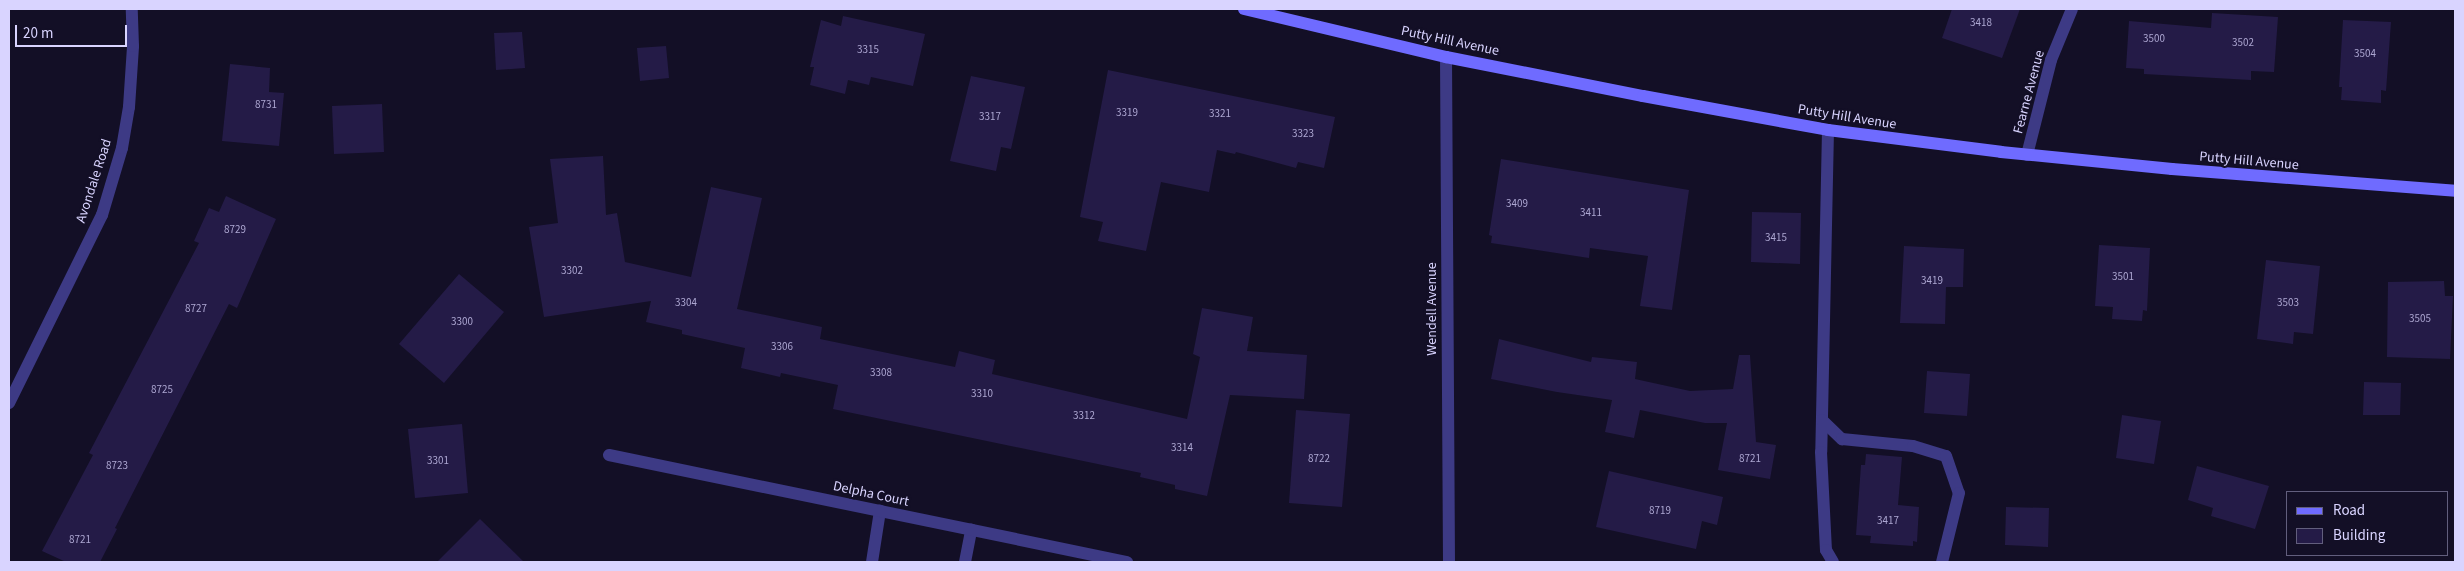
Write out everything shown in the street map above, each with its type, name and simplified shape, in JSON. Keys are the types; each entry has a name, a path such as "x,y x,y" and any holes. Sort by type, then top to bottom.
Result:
{"main road":[{"name":"Putty Hill Avenue","path":"1244,9 1446,56 1643,96 1828,130 2027,155 2199,172 2455,191"}],"street":[{"name":"Avondale Road","path":"9,403 102,215 122,148 128,107 133,46 132,9"},
{"name":"Fearne Avenue","path":"2027,155 2051,60 2072,9"},
{"name":"Wendell Avenue","path":"1446,56 1449,562"},
{"path":"1828,130 1822,420 1826,550 1833,562"},
{"path":"1822,420 1842,439 1913,446 1946,456 1959,493 1942,562"},
{"name":"Delpha Court","path":"609,455 1127,562"},
{"path":"872,562 880,511"},
{"path":"965,562 971,530"}],"building":[{"path":"1952,9 2020,9 2002,58 1942,38"},
{"path":"2212,13 2278,17 2274,72 2251,71 2251,80 2144,74 2144,69 2126,68 2129,21 2211,28"},
{"path":"843,16 925,34 913,86 871,77 869,85 848,80 845,94 810,85 814,67 810,67 821,20 841,26"},
{"path":"2343,20 2391,22 2386,91 2381,90 2381,103 2341,100 2342,87 2339,87"},
{"path":"522,32 525,68 496,70 494,33"},
{"path":"666,46 669,78 640,81 637,48"},
{"path":"230,64 270,68 269,92 284,93 279,146 222,141"},
{"path":"1108,70 1335,117 1324,168 1298,162 1296,168 1236,152 1235,154 1217,150 1209,192 1161,182 1146,251 1098,241 1103,222 1080,217"},
{"path":"971,76 1025,87 1011,149 1001,147 996,171 950,161"},
{"path":"382,104 384,152 334,154 332,106"},
{"path":"603,156 606,215 617,213 625,262 691,277 711,187 762,198 737,309 822,327 820,339 955,367 959,351 995,360 992,374 1187,419 1200,357 1193,354 1202,308 1253,317 1247,351 1307,355 1304,399 1230,395 1207,496 1175,489 1175,485 1140,477 1141,473 833,409 838,385 781,373 780,377 741,368 745,348 682,334 682,330 646,322 651,301 544,317 529,227 558,223 550,159"},
{"path":"1501,159 1689,190 1672,310 1640,306 1648,256 1590,248 1589,258 1491,243 1492,236 1489,235"},
{"path":"226,196 276,219 237,308 229,304 115,528 117,529 100,562 66,562 42,551 93,455 89,453 199,243 194,241 209,208 219,212"},
{"path":"1752,212 1801,213 1800,264 1751,262"},
{"path":"2099,245 2150,248 2147,311 2143,310 2142,321 2112,319 2113,307 2095,306"},
{"path":"1904,246 1964,249 1963,287 1946,287 1945,324 1900,323"},
{"path":"2266,260 2320,266 2313,334 2294,332 2293,344 2257,339"},
{"path":"459,274 504,312 444,383 399,344"},
{"path":"2444,281 2445,296 2453,296 2450,359 2387,357 2388,282"},
{"path":"1499,339 1591,362 1592,357 1637,362 1635,379 1690,391 1733,389 1739,355 1750,355 1756,442 1776,445 1770,479 1718,470 1727,423 1705,423 1640,410 1634,438 1605,432 1612,400 1557,392 1491,379"},
{"path":"1927,371 1970,374 1967,416 1924,413"},
{"path":"2364,382 2401,383 2400,415 2363,415"},
{"path":"1296,410 1350,414 1342,507 1289,503"},
{"path":"2122,415 2161,421 2154,464 2116,458"},
{"path":"462,424 468,493 415,498 408,429"},
{"path":"1866,454 1902,457 1898,505 1919,507 1917,542 1913,541 1913,546 1870,543 1871,536 1856,535 1861,465 1865,465"},
{"path":"2197,466 2269,486 2255,529 2211,516 2213,508 2188,500"},
{"path":"1609,471 1723,497 1717,525 1702,521 1696,549 1596,527"},
{"path":"2006,507 2049,508 2048,547 2005,545"},
{"path":"480,519 524,562 437,562"}]}
